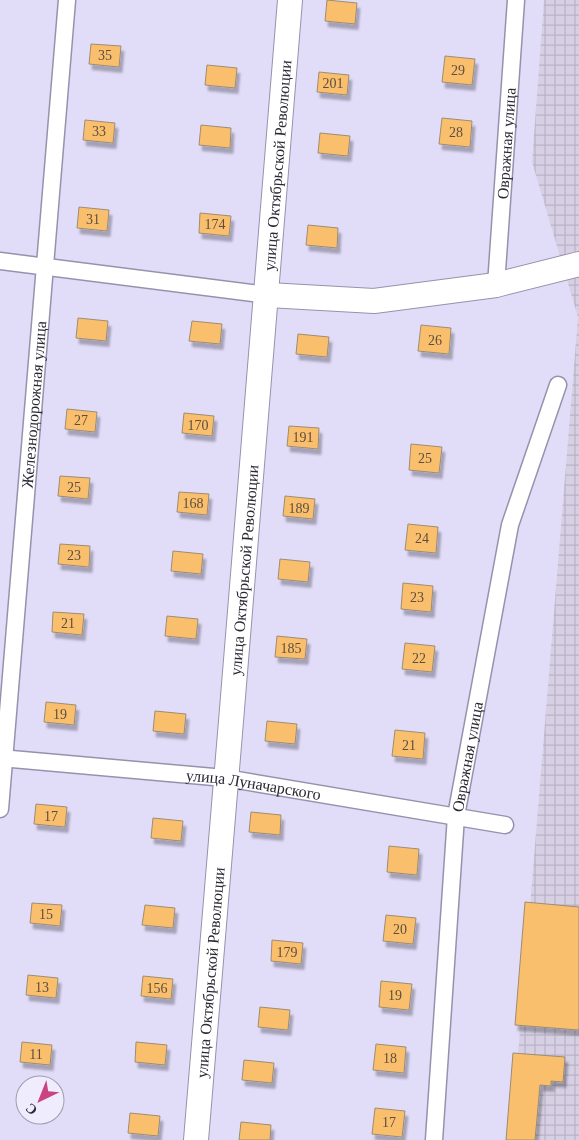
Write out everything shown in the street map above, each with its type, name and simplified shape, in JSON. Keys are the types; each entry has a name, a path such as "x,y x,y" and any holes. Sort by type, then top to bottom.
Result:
{"street":[{"name":"Железнодорожная улица","path":"0,809 2,758 67,0"},
{"name":"улица Октябрьской Революции","path":"196,1140 225,778 268,295 290,0"},
{"name":"Овражная улица","path":"496,285 516,0"},
{"path":"0,261 268,295 374,301 496,285 579,264"},
{"name":"Овражная улица","path":"434,1140 456,816 510,525 558,385"},
{"name":"улица Луначарского","path":"2,758 225,778 505,824"}],"shaded area":[{"path":"544,0 579,0 579,1140 511,1140 578,317 532,162"}],"building":[{"path":"327,0 357,3 355,24 325,21"},
{"path":"91,44 121,46 119,67 89,64"},
{"path":"445,56 475,59 472,85 442,82"},
{"path":"207,65 237,68 235,88 205,85"},
{"path":"319,72 349,75 347,95 317,92"},
{"path":"442,118 472,121 470,147 439,144"},
{"path":"85,120 115,123 113,143 83,140"},
{"path":"201,125 231,128 230,148 199,145"},
{"path":"320,133 350,136 348,156 318,153"},
{"path":"79,207 109,210 107,231 77,228"},
{"path":"200,213 231,216 229,236 199,233"},
{"path":"308,225 338,228 337,248 306,245"},
{"path":"78,318 108,321 106,341 76,338"},
{"path":"192,321 222,324 220,344 189,341"},
{"path":"421,325 451,328 449,354 418,351"},
{"path":"298,334 329,337 327,357 296,354"},
{"path":"67,409 97,412 95,432 65,429"},
{"path":"184,413 214,416 212,436 182,433"},
{"path":"289,426 319,428 318,449 287,446"},
{"path":"411,444 442,447 439,473 409,470"},
{"path":"60,476 90,478 88,499 58,496"},
{"path":"179,492 209,494 207,515 177,512"},
{"path":"285,496 315,499 313,519 283,516"},
{"path":"408,524 438,527 436,553 405,550"},
{"path":"60,544 90,546 89,567 58,564"},
{"path":"173,551 203,554 201,574 171,571"},
{"path":"280,559 310,562 308,582 278,579"},
{"path":"403,583 433,586 431,612 401,609"},
{"path":"53,612 84,614 82,635 52,632"},
{"path":"167,616 198,619 196,639 165,636"},
{"path":"277,636 307,639 305,659 275,657"},
{"path":"405,643 435,646 432,672 402,669"},
{"path":"46,702 76,705 74,725 44,722"},
{"path":"155,711 186,714 184,734 153,731"},
{"path":"267,721 297,724 295,744 265,741"},
{"path":"395,730 425,733 423,759 392,756"},
{"path":"36,804 67,807 65,827 34,824"},
{"path":"251,812 281,815 280,835 249,832"},
{"path":"153,818 183,821 181,841 151,838"},
{"path":"389,846 419,849 417,875 387,872"},
{"path":"525,902 579,907 579,1030 515,1025"},
{"path":"32,903 62,905 60,926 30,923"},
{"path":"145,905 175,908 173,928 142,925"},
{"path":"386,915 416,918 413,944 383,941"},
{"path":"272,940 303,943 301,964 271,961"},
{"path":"28,975 58,978 56,998 26,995"},
{"path":"143,976 173,979 171,999 141,996"},
{"path":"381,981 412,984 409,1010 379,1007"},
{"path":"260,1007 290,1010 288,1030 258,1027"},
{"path":"22,1042 52,1045 50,1065 20,1062"},
{"path":"136,1042 167,1045 165,1065 135,1062"},
{"path":"376,1044 406,1047 404,1073 373,1070"},
{"path":"513,1053 565,1057 563,1082 551,1081 551,1086 540,1085 535,1140 506,1140"},
{"path":"244,1060 274,1063 272,1083 242,1080"},
{"path":"375,1108 405,1111 402,1137 372,1134"},
{"path":"130,1113 160,1116 158,1136 128,1133"},
{"path":"241,1122 271,1125 270,1140 239,1140"}]}
